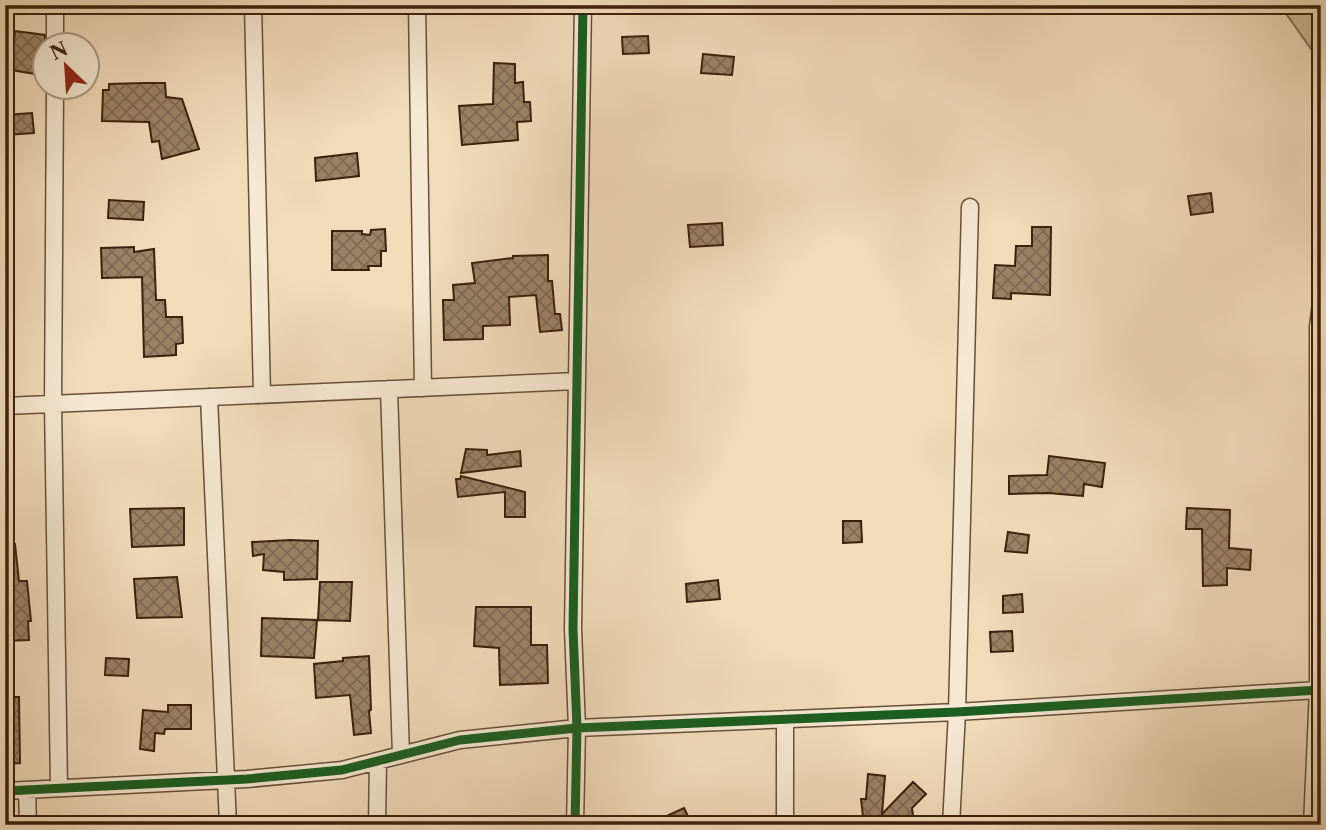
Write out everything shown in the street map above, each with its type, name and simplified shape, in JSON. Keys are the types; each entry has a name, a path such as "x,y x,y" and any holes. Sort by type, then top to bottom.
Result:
{"street":[{"path":"55,5 55,32"},
{"path":"253,5 262,395"},
{"path":"417,5 423,388"},
{"path":"575,825 577,728 573,629 583,5"},
{"path":"55,102 53,404 60,788"},
{"path":"951,825 957,712 970,207"},
{"path":"1312,825 1318,690 1318,327 1321,303"},
{"path":"5,406 577,381"},
{"path":"389,389 401,755"},
{"path":"209,397 228,825"},
{"path":"5,791 227,780 342,770 460,740 577,728 957,712 1318,690"},
{"path":"785,719 785,825"},
{"path":"377,825 378,761"},
{"path":"27,790 28,825"}],"green space":[{"path":"1280,5 1321,5 1321,63"}],"building":[{"path":"15,31 32,33 32,74 11,70"},
{"path":"648,36 649,53 623,54 622,37"},
{"path":"703,54 734,57 732,75 701,73"},
{"path":"494,63 515,64 515,83 523,82 524,102 530,102 531,121 517,122 518,140 462,145 459,106 493,104"},
{"path":"165,83 166,97 182,99 199,149 162,159 159,141 152,142 149,122 102,121 103,90 109,90 109,84"},
{"path":"32,113 34,133 5,135 5,115"},
{"path":"357,153 359,176 316,181 315,158"},
{"path":"1211,193 1213,212 1191,215 1188,196"},
{"path":"109,200 144,202 143,220 108,218"},
{"path":"722,223 723,245 690,247 688,225"},
{"path":"1032,227 1051,227 1050,295 1011,293 1011,299 993,298 995,265 1015,266 1016,246 1032,246"},
{"path":"385,229 386,251 381,251 381,266 368,266 369,270 332,270 332,231 362,231 362,234 370,235 371,230"},
{"path":"134,247 134,252 154,249 156,300 165,300 166,317 182,317 183,343 176,344 176,355 144,357 142,277 102,278 101,248"},
{"path":"548,255 548,281 552,281 555,314 560,314 562,330 540,332 536,295 509,297 510,325 483,326 483,339 444,340 443,300 454,300 453,285 475,283 472,263 513,256"},
{"path":"466,449 487,450 487,455 520,451 521,466 461,473"},
{"path":"1049,456 1105,463 1102,487 1084,484 1083,496 1009,494 1009,476 1047,475"},
{"path":"461,476 525,492 525,517 505,517 505,492 458,497 456,479"},
{"path":"184,508 184,545 132,547 130,509"},
{"path":"1187,508 1230,510 1229,548 1251,550 1250,570 1227,568 1227,585 1203,586 1202,529 1186,529"},
{"path":"843,521 861,521 862,542 843,543"},
{"path":"1008,532 1029,535 1027,553 1005,551"},
{"path":"318,541 317,579 284,580 284,572 263,570 264,554 253,556 252,542"},
{"path":"15,544 19,581 27,581 31,621 28,621 29,640 5,641 5,545"},
{"path":"177,577 182,617 137,618 134,579"},
{"path":"718,580 720,599 687,602 686,584"},
{"path":"320,582 352,582 350,621 318,620"},
{"path":"1022,594 1023,612 1003,613 1003,596"},
{"path":"476,607 531,607 531,645 547,645 548,683 500,685 499,648 474,646"},
{"path":"262,618 317,620 314,658 261,656"},
{"path":"1012,631 1013,651 991,652 990,632"},
{"path":"369,656 371,733 354,735 350,695 316,698 314,664"},
{"path":"106,658 129,659 128,676 105,675"},
{"path":"5,697 19,697 20,763 5,764"},
{"path":"168,705 191,705 191,729 165,729 164,734 155,733 154,751 140,749 143,710 168,712"},
{"path":"868,774 885,776 882,814 913,782 926,794 912,808 914,823 864,825 861,799 866,799"},
{"path":"684,808 692,825 647,825"}],"cycle path":[{"path":"575,825 577,728 573,629 583,5"},
{"path":"5,791 247,779 342,770 460,740 577,728 957,712 1318,690"}]}
